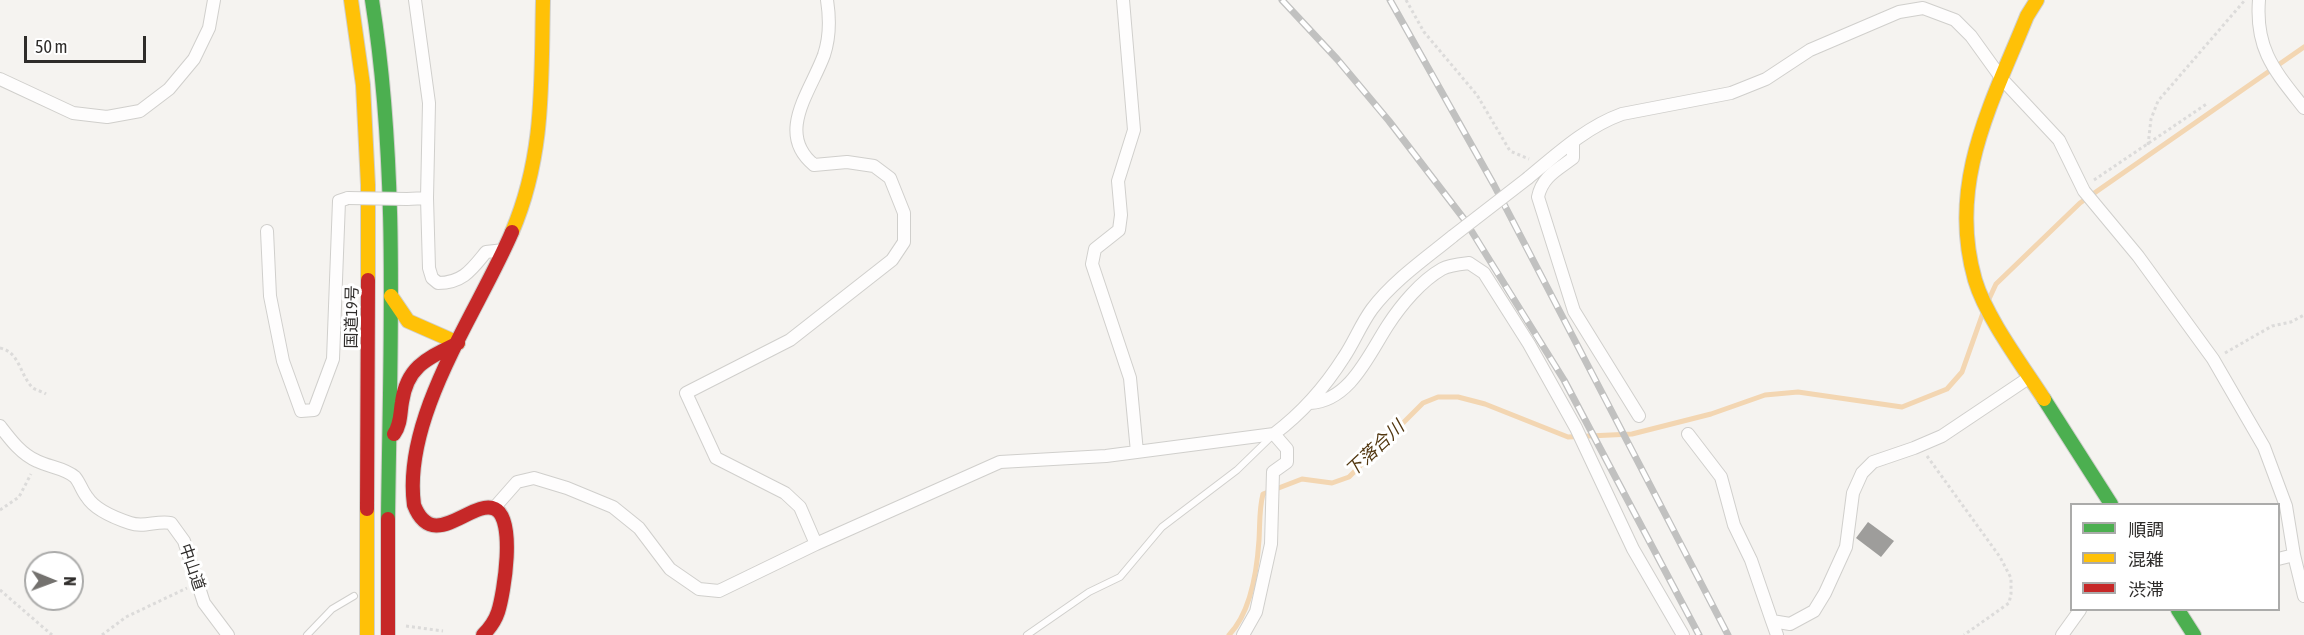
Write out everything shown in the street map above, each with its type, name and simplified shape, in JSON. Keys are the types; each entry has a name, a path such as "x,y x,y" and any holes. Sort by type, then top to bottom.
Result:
{"main road":[{"name":"国道19号","path":"351,0 363,85 368,185 367,635"},
{"path":"372,0 379,40 385,108 391,297 388,635"},
{"path":"483,635 496,621 503,593 505,520 495,507 486,506 476,509 459,521 440,526 422,517 414,503 414,459 421,422 434,389 518,220 530,183 539,143 543,0"},
{"path":"2037,0 2028,16 1978,136 1966,190 1966,234 1975,281 1992,317 2110,503"},
{"path":"391,297 408,321 458,344"},
{"path":"388,440 399,427 402,396 408,376 423,362 458,344"},
{"path":"2179,611 2194,635"}],"street":[{"path":"0,79 73,114 107,117 140,111 169,89 194,59 209,28 214,0"},
{"path":"415,0 429,103 427,198 429,268 432,278 438,283 457,281 467,275 486,252 504,250"},
{"path":"816,544 800,507 785,493 716,458 686,393 790,340 891,260 904,242 904,213 890,178 874,165 847,162 814,165 804,157 795,135 801,103 824,54 830,23 827,0"},
{"path":"1123,0 1134,130 1118,181 1121,215 1119,230 1095,249 1092,264 1130,378 1137,452"},
{"path":"2259,0 2258,18 2268,60 2304,108"},
{"path":"495,507 517,482 534,478 567,488 613,507 639,528 670,569 699,589 719,591 740,583 816,544 1000,462 1106,456 1274,434 1310,403 1344,358 1371,310 1407,273 1573,142 1607,119 1622,114 1731,93 1766,79 1810,50 1920,4 1955,20 1971,36 2002,79 2059,140 2083,189 2138,256 2213,359 2264,447 2286,506 2304,596"},
{"path":"1573,142 1573,158 1545,178 1538,197 1574,311 1640,416"},
{"path":"267,231 270,296 282,360 301,411 314,410 333,358 339,201 348,198 427,198"},
{"path":"1310,403 1318,403 1335,395 1357,375 1389,322 1425,280 1444,267 1469,263 1484,273 1529,344 1576,428 1633,549 1683,635"},
{"path":"1772,621 1790,624 1814,611 1846,547 1853,493 1862,474 1873,462 1942,436 2030,377"},
{"name":"中山道","path":"0,426 14,443 36,461 67,472 75,478 87,498 114,517 143,526 171,523 184,541 204,603 228,635"},
{"path":"1242,635 1256,612 1271,544 1273,472 1287,462 1287,449 1274,434"},
{"path":"1688,434 1721,477 1734,525 1751,560 1777,635"},
{"path":"2280,558 2294,555"},
{"path":"2062,635 2079,611"}],"lane":[{"path":"1027,635 1089,592 1120,577 1162,527 1238,470 1274,434"},
{"path":"307,635 332,609 354,596"}],"path":[{"path":"1406,0 1424,32 1477,95 1510,150 1528,160 1536,155"},
{"path":"2148,145 2151,119 2158,101 2245,0"},
{"path":"2083,189 2208,103"},
{"path":"2213,359 2272,326 2291,322 2304,315"},
{"path":"0,348 7,350 20,363 33,387 46,394"},
{"path":"1920,446 2000,557 2011,578 2012,594 2008,603 1964,635"},
{"path":"0,510 19,497 36,461"},
{"path":"102,635 126,617 197,585"},
{"path":"0,590 52,635"},
{"path":"404,626 443,631"}],"building":[{"path":"1868,522 1894,541 1881,557 1856,538"}],"waterway":[{"path":"1989,299 1996,284 2080,203 2304,47"},
{"name":"下落合川","path":"1229,635 1243,615 1252,590 1257,565 1263,494 1302,479 1332,483 1349,477 1423,403 1438,397 1458,397 1485,404 1568,437 1632,434 1711,414 1765,395 1798,392 1902,407 1947,389 1962,372 1984,310"}],"railway":[{"path":"1282,0 1337,59 1389,121 1464,219 1564,380 1699,635"},
{"path":"1390,0 1494,185 1728,635"}],"traffic: fast":[{"path":"372,0 381,64 389,194 391,324 388,519"},
{"path":"2044,399 2110,503"},
{"path":"2179,611 2194,635"}],"traffic: slow":[{"path":"351,0 363,85 368,185 368,280"},
{"path":"512,232 523,203 536,146 541,89 543,0"},
{"path":"2037,0 2027,16 2000,80 1977,144 1966,210 1968,244 1980,294 2005,341 2044,399"},
{"path":"391,296 408,321 458,343"},
{"path":"367,509 367,635"}],"traffic: jam":[{"path":"483,635 497,615 503,589 507,541 501,516 495,509 486,508 442,525 431,525 422,519 414,505 413,471 419,436 431,401 446,365 512,232"},
{"path":"367,509 368,280"},
{"path":"394,434 399,422 405,390 414,371 437,353 458,343"},
{"path":"388,519 388,635"}]}
